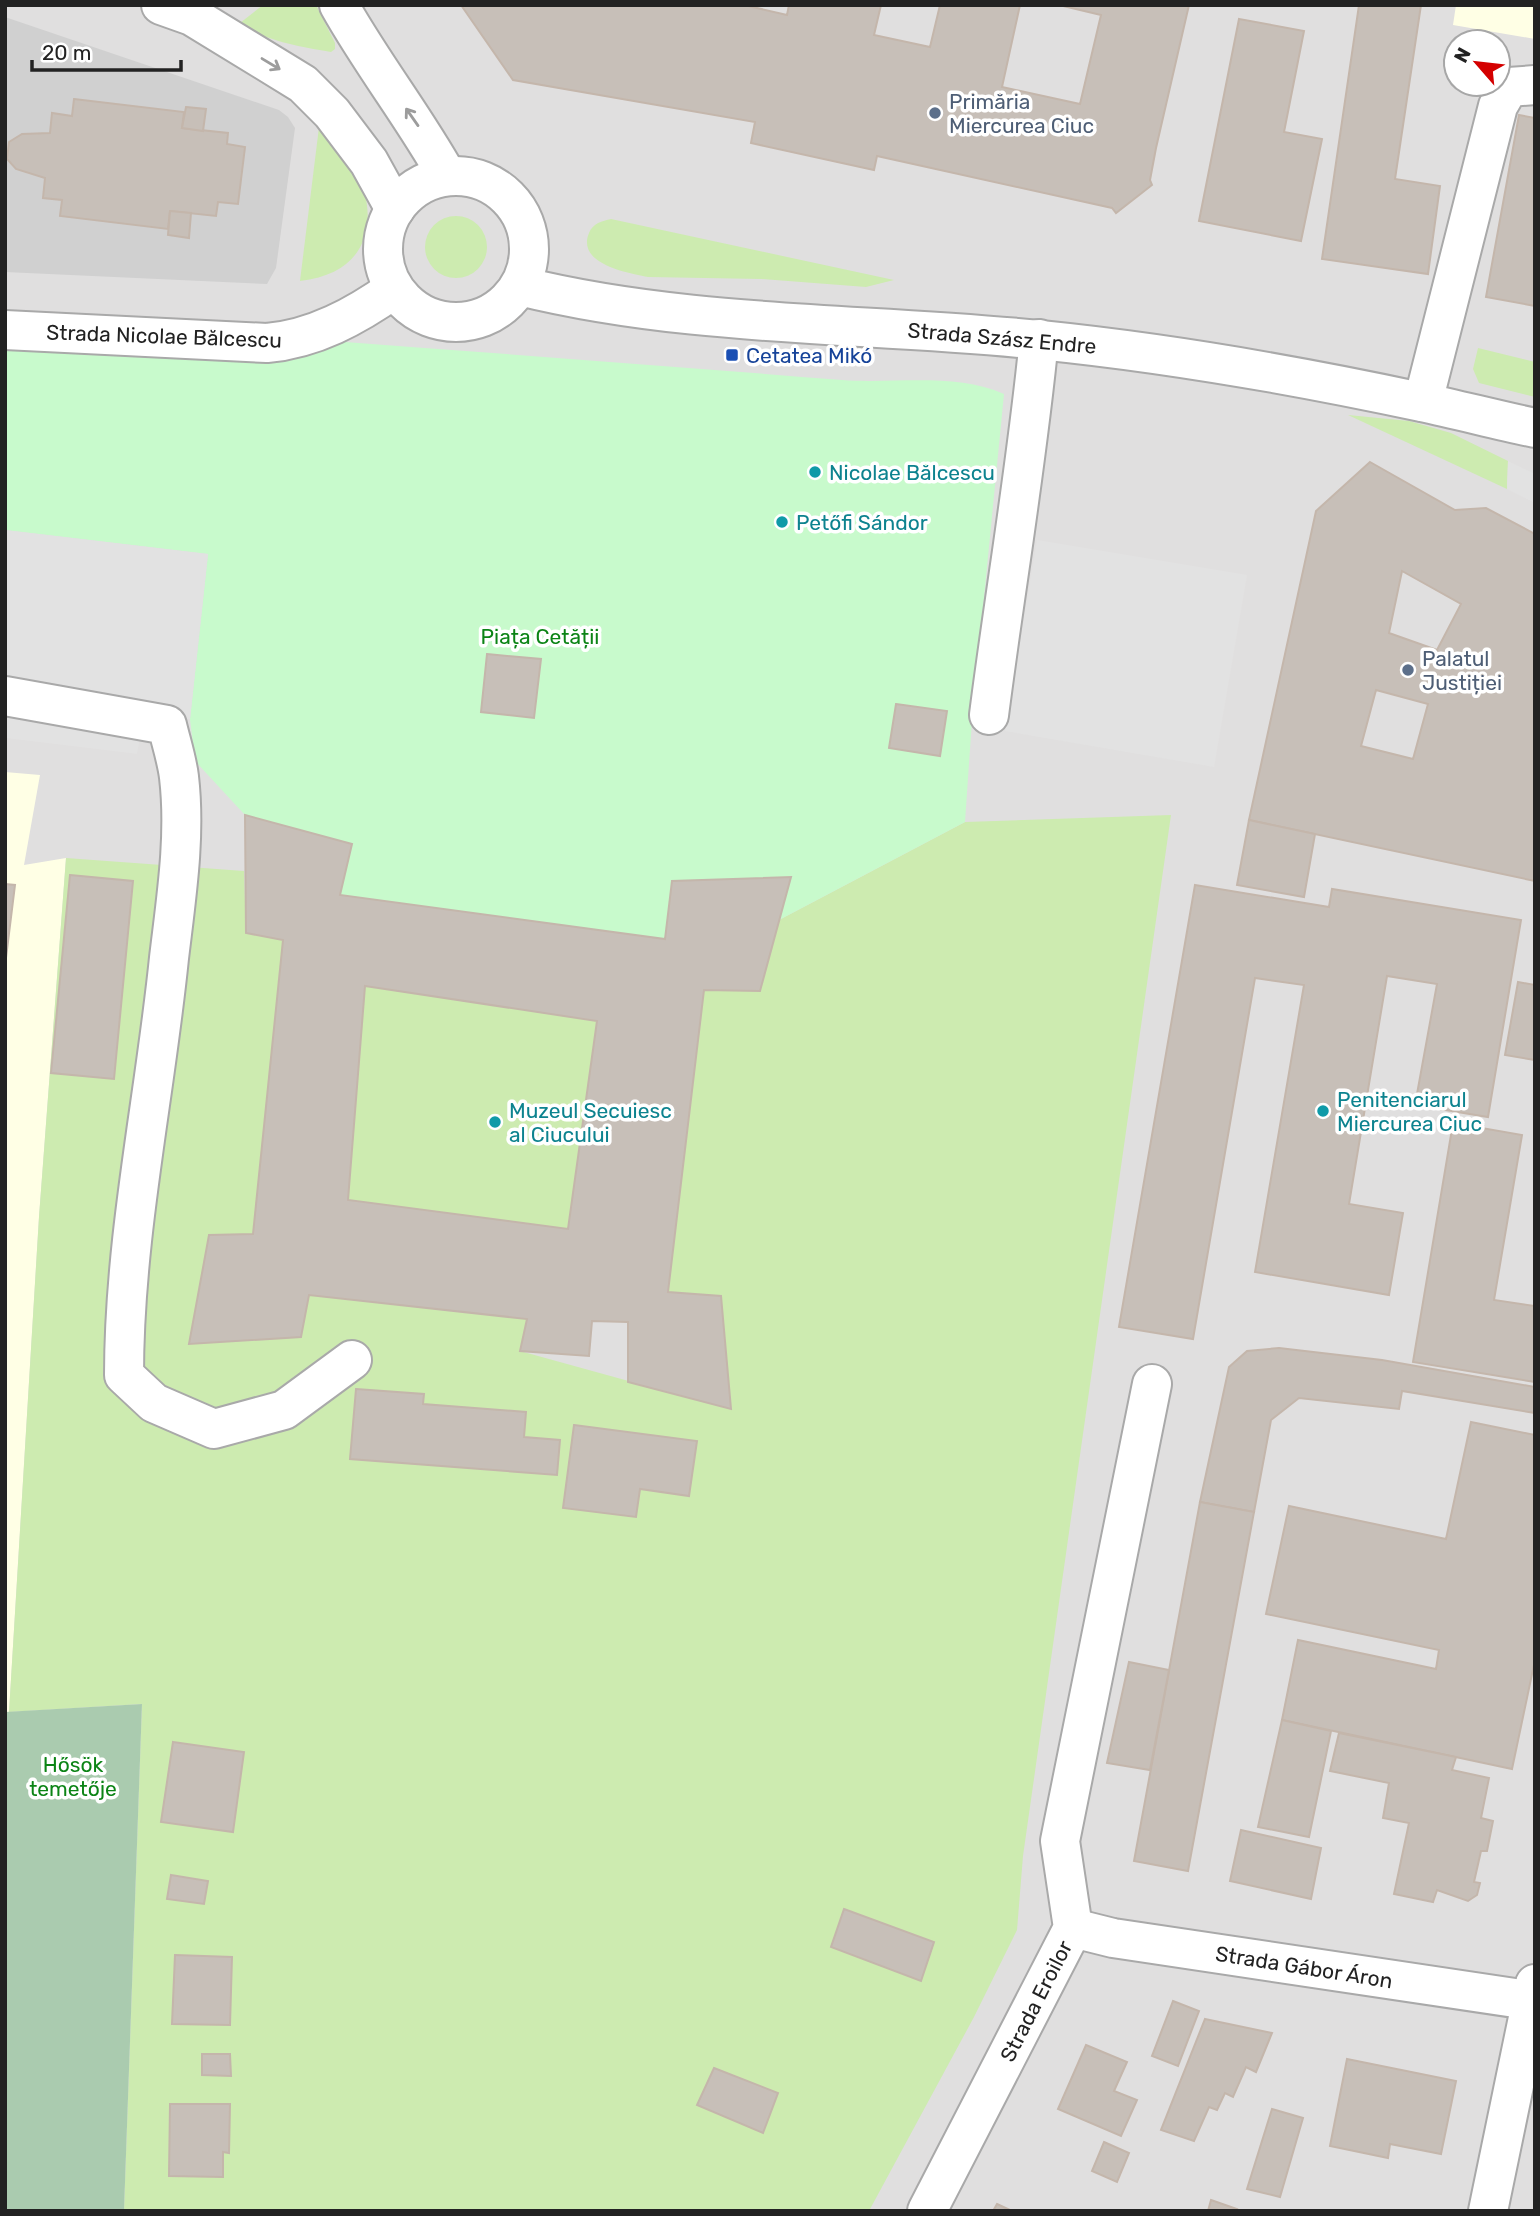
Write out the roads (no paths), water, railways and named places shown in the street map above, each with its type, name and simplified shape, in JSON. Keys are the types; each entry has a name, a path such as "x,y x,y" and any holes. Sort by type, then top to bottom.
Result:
{"street":[{"path":"339,5 360,44 422,132 447,176"},
{"path":"189,9 303,84 332,113 369,162 395,209"},
{"path":"1423,402 1498,106 1508,87 1535,85"},
{"path":"447,176 482,180 502,191 517,208 527,229 529,264 520,286 494,312 470,321 445,322 422,314 394,289 385,267 383,243 395,209 418,187 447,176"},
{"name":"Strada Szász Endre","path":"520,286 578,300 697,316 1039,340 1209,360 1423,402 1535,428"},
{"name":"Strada Nicolae Bălcescu","path":"5,330 267,343 293,341 367,308 394,289"},
{"path":"989,715 1006,582 1031,425 1039,340"},
{"name":"Strada Szász Endre","path":"1480,417 1535,445"},
{"path":"5,695 167,725 179,777 179,865 162,1031 124,1312 124,1375 154,1404 214,1429 284,1410 352,1360"},
{"name":"Strada Eroilor","path":"927,2211 1073,1928 1060,1841 1152,1384"},
{"name":"Strada Gábor Áron","path":"1073,1928 1112,1938 1534,1995"},
{"path":"1489,2211 1534,1995"}],"place":[{"name":"Primăria Miercurea Ciuc","path":"935,113"},
{"name":"Cetatea Mikó","path":"732,355"},
{"name":"Nicolae Bălcescu","path":"815,472"},
{"name":"Petőfi Sándor","path":"782,522"},
{"name":"Palatul Justiției","path":"1408,670"},
{"name":"Penitenciarul Miercurea Ciuc","path":"1323,1111"},
{"name":"Muzeul Secuiesc al Ciucului","path":"495,1122"}],"park label":[{"name":"Piața Cetății","path":"540,636"},
{"name":"Hősök temetője","path":"73,1776"}]}
